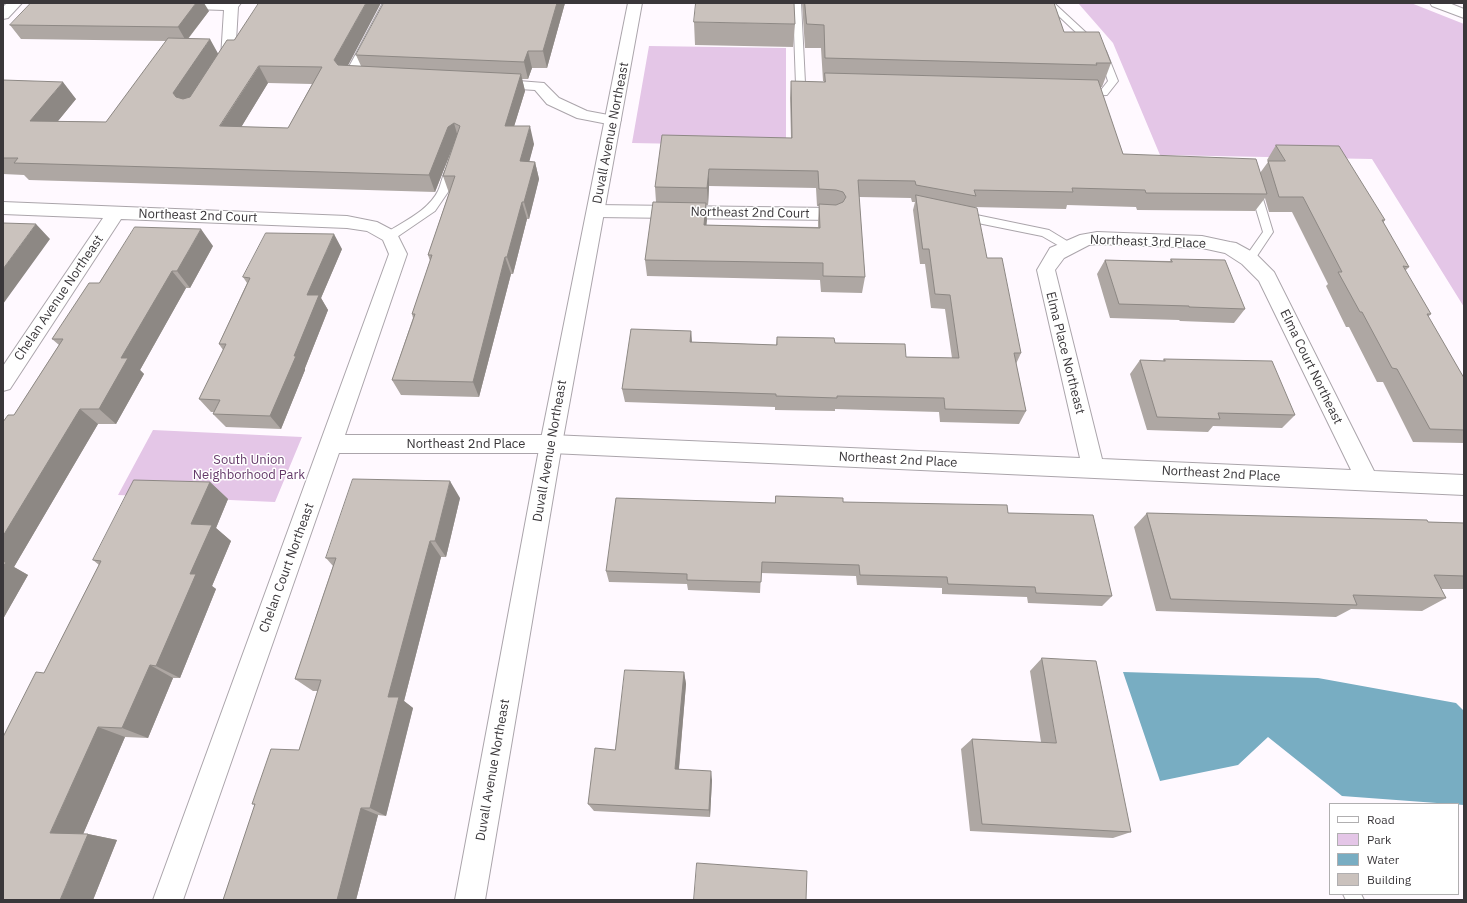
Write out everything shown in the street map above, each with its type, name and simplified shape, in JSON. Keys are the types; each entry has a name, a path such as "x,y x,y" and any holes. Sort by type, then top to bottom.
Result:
{"street":[{"path":"3,15 15,3"},
{"path":"132,3 232,4 228,58 215,78"},
{"path":"383,80 351,78 390,3"},
{"name":"Duvall Avenue Northeast","path":"470,900 551,444 635,3"},
{"path":"1437,3 1464,14"},
{"path":"476,83 539,86 553,101 583,115 613,120"},
{"name":"Northeast 2nd Court","path":"3,208 347,222 371,226 390,236"},
{"name":"Northeast 2nd Court","path":"596,211 833,214"},
{"name":"Chelan Avenue Northeast","path":"3,383 116,213"},
{"name":"Chelan Court Northeast","path":"168,900 398,254 390,236"},
{"name":"Northeast 3rd Place","path":"1068,247 1086,239 1097,238 1202,242 1230,248 1249,259"},
{"name":"Elma Place Northeast","path":"1068,247 1057,253 1046,270 1093,468"},
{"name":"Elma Court Northeast","path":"1249,259 1267,277 1367,480"},
{"name":"Northeast 2nd Place","path":"331,444 551,444 1464,485"}],"lane":[{"path":"797,3 801,85 825,86"},
{"path":"1049,3 1103,53 1113,80 1104,93 1072,92"},
{"path":"390,236 431,209 443,192 455,159"},
{"path":"1249,259 1268,232 1253,181"},
{"path":"952,214 1045,233 1068,247"}],"green space":[{"path":"1078,3 1411,3 1464,24 1464,307 1372,159 1160,155 1113,43"},
{"path":"649,46 786,48 786,146 632,143"},
{"name":"South Union Neighborhood Park","path":"153,430 302,437 275,502 118,495"}],"water":[{"path":"1123,672 1318,678 1456,703 1464,711 1464,805 1459,805 1459,803 1437,803 1342,796 1268,737 1238,765 1160,781"}],"building":[{"path":"31,3 196,3 178,27 10,25"},
{"path":"259,3 366,3 334,60 338,65 521,74 505,126 530,126 520,161 535,162 507,257 505,257 473,382 392,380 415,314 412,314 432,255 428,255 455,176 443,176 460,126 454,123 448,127 429,175 14,163 18,158 3,158 3,80 63,82 30,121 106,122 168,38 210,39 173,93 176,97 183,99 190,97 227,40 234,40","holes":["259,66 322,67 288,128 220,126"]},
{"path":"384,3 557,3 543,51 528,51 524,62 356,55"},
{"path":"696,3 794,3 795,24 694,22"},
{"path":"805,3 1054,3 1064,32 1099,32 1111,63 1096,63 1097,65 825,58 824,25 807,24"},
{"path":"825,73 1098,80 1123,154 1256,159 1267,194 1146,193 1145,190 1072,188 1073,192 974,190 976,196 916,185 915,181 858,180 865,277 823,276 823,263 645,260 653,202 706,203 704,225 820,228 819,204 836,205 843,202 846,197 843,192 819,189 818,171 709,169 707,188 655,187 662,135 792,138 791,81 825,82"},
{"path":"1276,145 1339,146 1385,220 1382,220 1409,267 1403,266 1431,314 1427,314 1464,378 1464,430 1430,429 1397,369 1392,368 1362,312 1360,312 1338,272 1342,272 1303,197 1279,197 1268,161 1285,161"},
{"path":"916,195 977,208 987,258 1002,258 1021,353 1014,353 1026,411 945,409 944,398 837,396 837,398 776,396 776,394 622,389 631,329 691,331 690,342 777,345 777,337 834,338 835,343 905,344 906,357 959,358 950,295 935,294 929,249 923,249"},
{"path":"3,223 36,224 3,269"},
{"path":"135,227 201,229 177,271 172,271 121,358 128,358 99,409 80,409 3,536 3,422 8,415 14,415 63,339 52,339 89,283 99,283"},
{"path":"266,233 334,234 307,295 319,295 294,356 296,356 270,416 213,414 220,400 199,399 226,344 219,344 250,278 243,277"},
{"path":"1171,259 1225,260 1245,309 1119,304 1105,260 1172,262"},
{"path":"1164,359 1272,361 1295,415 1218,413 1220,419 1157,417 1140,360 1165,361"},
{"path":"353,479 450,481 435,541 430,541 388,697 399,697 370,808 361,808 337,900 223,900 255,804 252,804 271,749 299,750 321,680 295,679 336,558 326,558"},
{"path":"134,480 210,482 191,524 212,525 190,574 196,574 156,666 150,665 122,728 98,727 50,833 88,834 60,900 3,900 3,737 36,672 44,673 101,561 93,560"},
{"path":"776,496 843,498 843,502 1007,505 1008,513 1093,515 1112,596 1036,593 1035,587 948,584 947,577 860,575 859,565 762,562 761,582 687,580 687,574 606,571 616,498 775,503"},
{"path":"1147,513 1427,520 1428,522 1464,523 1464,576 1434,575 1446,598 1353,595 1357,605 1171,599"},
{"path":"1042,658 1096,661 1131,832 982,824 972,739 1056,743"},
{"path":"625,670 684,672 675,769 711,771 709,810 588,804 595,748 615,750"},
{"path":"697,863 807,871 806,900 694,900"}]}
